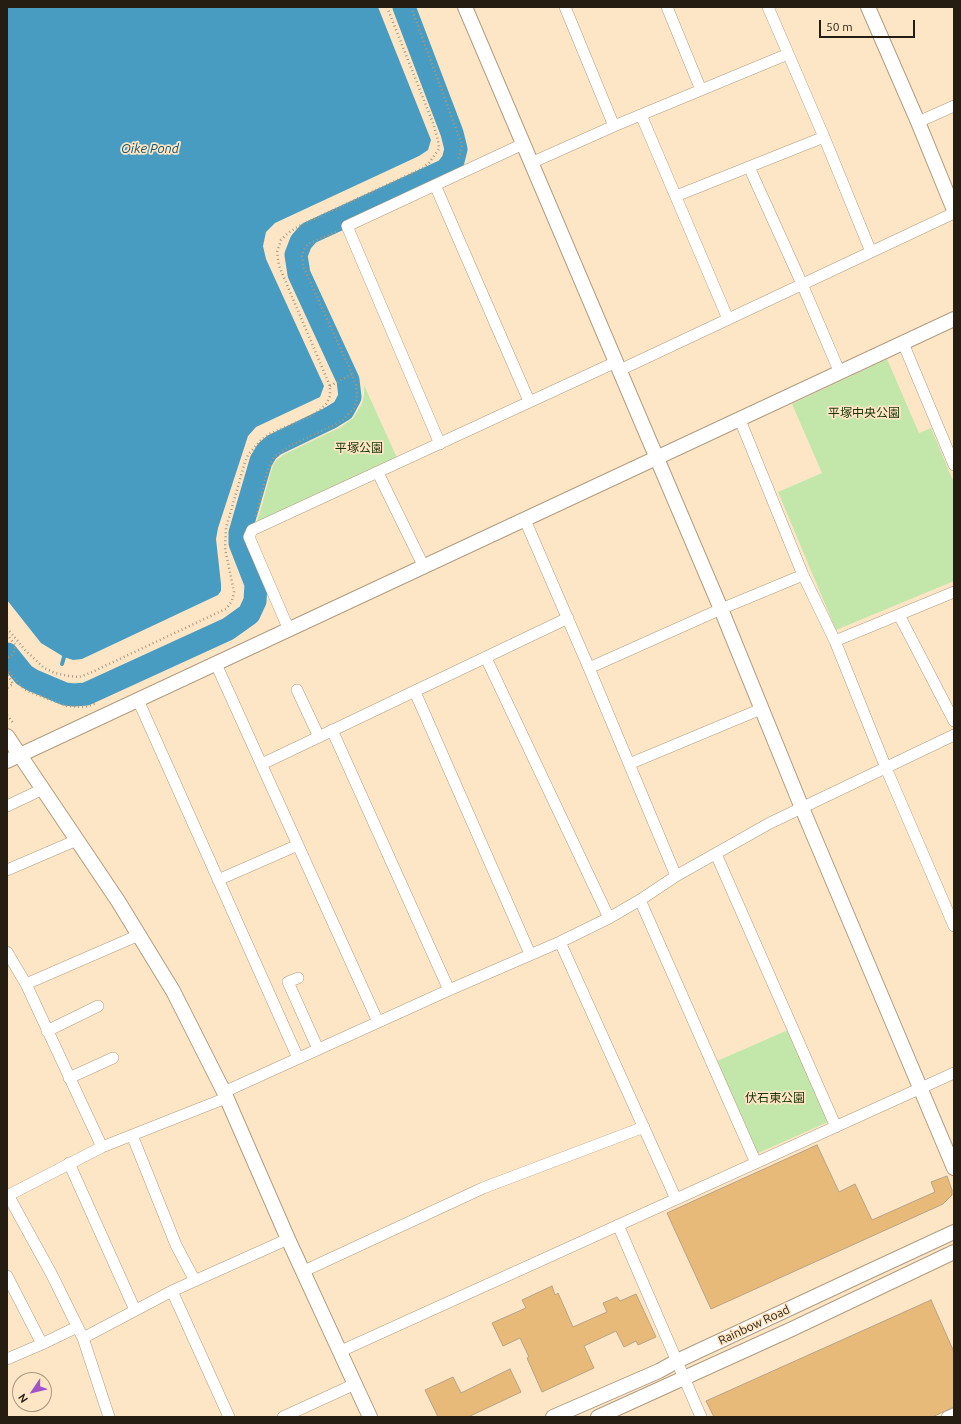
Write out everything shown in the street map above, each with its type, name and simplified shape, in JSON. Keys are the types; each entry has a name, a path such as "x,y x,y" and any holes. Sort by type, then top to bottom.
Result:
{"street":[{"path":"465,7 657,458 802,808 954,1168"},
{"path":"565,7 614,126"},
{"path":"667,7 701,90"},
{"path":"768,7 824,137 871,252"},
{"path":"868,7 954,210"},
{"path":"531,163 614,126 788,54"},
{"path":"918,122 954,106"},
{"path":"642,115 728,319"},
{"path":"676,196 824,137"},
{"path":"440,444 347,226 523,144"},
{"path":"748,167 802,284 840,372"},
{"path":"435,185 529,401"},
{"path":"289,630 249,536 252,530 440,444 529,401 618,366 728,319 954,213"},
{"path":"7,761 954,319"},
{"path":"903,343 954,464"},
{"path":"740,420 802,574 835,641 886,768 954,926"},
{"path":"378,472 424,567"},
{"path":"525,520 568,618 676,876"},
{"path":"589,668 802,574"},
{"path":"835,641 954,592"},
{"path":"899,614 954,721"},
{"path":"262,764 568,618"},
{"path":"486,658 609,918"},
{"path":"216,664 378,1022"},
{"path":"298,690 319,737"},
{"path":"415,692 530,954"},
{"path":"138,700 298,1058"},
{"path":"629,764 761,709"},
{"path":"332,730 449,990"},
{"path":"109,1417 83,1338 52,1275 8,1195 102,1147 132,1136 225,1095 298,1058 560,942 609,918 640,900 676,876 770,823 954,735"},
{"path":"7,736 118,901 173,991 225,1095 288,1239 341,1351 370,1417"},
{"path":"7,806 43,789"},
{"path":"7,870 77,840"},
{"path":"218,880 298,845"},
{"path":"716,854 836,1126"},
{"path":"640,900 756,1163"},
{"path":"26,984 139,936"},
{"path":"560,942 676,1199"},
{"path":"7,952 26,984 102,1147"},
{"path":"7,973 17,968"},
{"path":"298,978 288,982 318,1049"},
{"path":"47,1031 98,1006"},
{"path":"69,1078 113,1058"},
{"path":"341,1351 954,1073"},
{"path":"304,1271 483,1188 644,1127"},
{"path":"132,1136 176,1245 195,1281"},
{"path":"69,1163 135,1310"},
{"path":"618,1226 701,1417"},
{"name":"Rainbow Road","path":"553,1417 659,1371 677,1361 954,1232"},
{"path":"83,1338 172,1291 288,1239"},
{"name":"Rainbow Road","path":"598,1417 792,1329 954,1252"},
{"path":"7,1276 42,1344"},
{"path":"172,1291 229,1417"},
{"path":"7,1358 42,1344 77,1326"},
{"path":"283,1417 355,1384"},
{"path":"947,1417 954,1414"}],"path":[{"path":"7,628 25,650 44,668 55,673 69,676 79,676 90,673 226,609 232,601 234,592 225,548 226,528 247,459 254,447 269,434 309,417 320,410 327,403 330,396 330,386 283,279 279,266 277,252 282,240 288,233 299,226 423,168 429,163 439,149 433,123 387,7"},
{"path":"411,7 462,144 461,152 455,168 457,175"},
{"path":"252,530 268,469 274,457 288,448 334,425 348,415 354,408 357,400 356,384 304,266 302,256 308,244 347,226"},
{"path":"330,386 352,374"},
{"path":"7,634 15,645 13,654 7,658"},
{"path":"7,688 12,684 7,673 8,670"},
{"path":"8,670 23,688 67,706 85,707 98,703"}],"green space":[{"name":"平塚中央公園","path":"887,359 919,433 931,428 954,483 954,581 836,630 778,492 822,473 792,404"},
{"name":"平塚公園","path":"364,385 398,460 256,526 273,465 283,455 341,427 353,418 362,404"},
{"name":"伏石東公園","path":"788,1030 828,1122 756,1154 717,1061"}],"water":[{"name":"Oike Pond","path":"7,7 378,7 431,140 428,150 419,156 275,223 266,232 263,246 266,259 324,386 320,397 256,427 248,436 218,528 216,539 221,591 218,595 82,659 73,660 64,657 41,643 7,600"}],"building":[{"path":"817,1145 839,1192 855,1184 872,1220 935,1192 931,1182 947,1176 952,1190 952,1195 943,1204 711,1309 667,1213"},
{"path":"552,1286 555,1295 558,1293 573,1327 607,1312 603,1303 617,1297 620,1301 636,1294 656,1337 638,1345 636,1341 624,1347 616,1331 584,1346 594,1368 542,1392 520,1338 503,1346 492,1323 526,1308 522,1300"},
{"path":"931,1300 954,1352 954,1407 932,1417 714,1417 706,1401"},
{"path":"510,1369 521,1392 468,1417 438,1417 425,1390 453,1377 461,1393"}],"waterway":[{"path":"7,654 24,675 32,680 65,694 86,694 228,629 249,614 255,601 256,584 240,543 240,533 261,461 267,451 274,445 330,418 343,410 350,397 348,380 299,274 296,255 301,242 309,233 446,170 453,161 456,149 452,133 404,7"},
{"path":"62,664 64,657"},
{"path":"53,689 56,682"}]}
